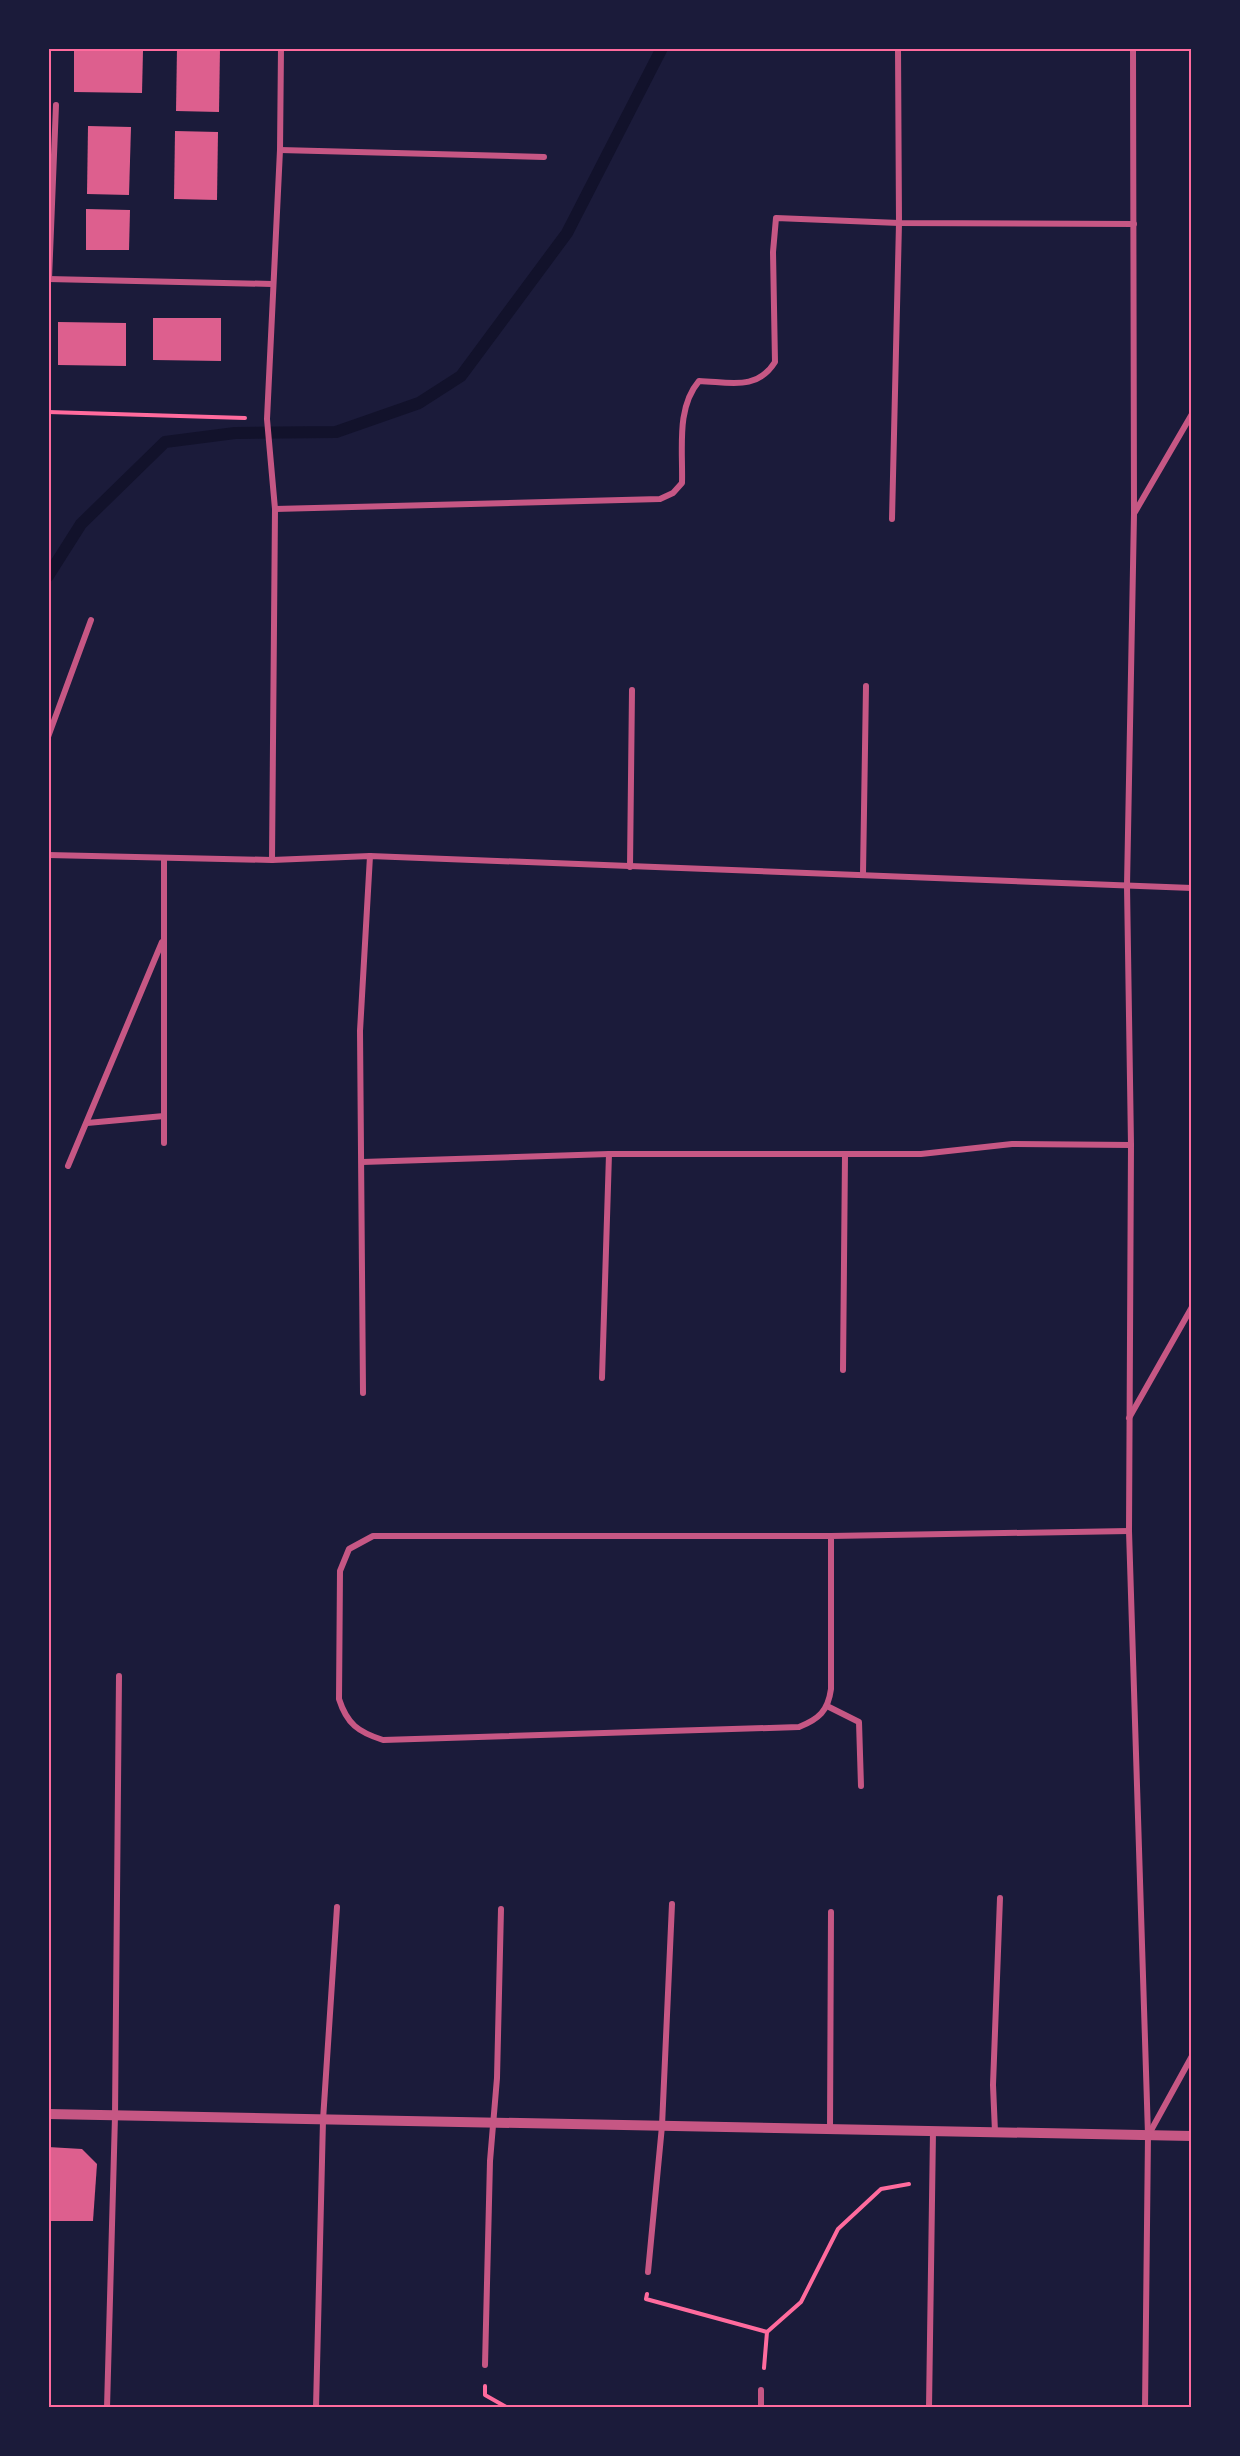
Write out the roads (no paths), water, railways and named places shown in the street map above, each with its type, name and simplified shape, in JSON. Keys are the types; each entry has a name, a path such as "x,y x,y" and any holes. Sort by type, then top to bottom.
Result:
{"street":[{"path":"272,860 275,509 270,474 267,419 280,150 281,48"},
{"path":"892,519 899,223 898,48"},
{"path":"1132,48 1134,514 1126,886 1131,1145 1129,1532 1148,2135 1145,2408"},
{"path":"56,105 48,279 272,284"},
{"path":"280,150 544,157"},
{"path":"275,509 660,499 673,493 682,483 684,408 688,394 699,381 752,382 766,375 775,362 773,252 776,218 899,223 1134,224"},
{"path":"1134,514 1192,414"},
{"path":"48,737 90,620"},
{"path":"863,874 866,686"},
{"path":"630,867 632,690"},
{"path":"48,855 272,860 370,856 1192,888"},
{"path":"363,1393 360,1031 370,856"},
{"path":"164,859 164,1143"},
{"path":"68,1166 164,938"},
{"path":"87,1123 164,1116"},
{"path":"362,1162 609,1154 921,1154 1012,1144 1131,1145"},
{"path":"602,1378 609,1154"},
{"path":"843,1370 845,1155"},
{"path":"1129,1419 1192,1307"},
{"path":"831,1536 829,1707 816,1720 799,1727 383,1740 365,1734 352,1726 344,1714 339,1699 340,1571 349,1549 373,1536 831,1536 1129,1532"},
{"path":"107,2408 116,2116 119,1676"},
{"path":"829,1707 859,1722 861,1786"},
{"path":"995,2132 993,2085 1000,1898"},
{"path":"648,2272 662,2126 672,1904"},
{"path":"316,2408 323,2120 337,1906"},
{"path":"486,2365 490,2161 494,2123 501,1910"},
{"path":"830,2130 831,1912"},
{"path":"1148,2135 1192,2056"},
{"path":"48,2114 1192,2136"},
{"path":"929,2408 933,2131"},
{"path":"761,2390 761,2408"}],"waterway":[{"path":"48,576 81,524 165,442 235,433 336,432 419,403 461,376 567,233 662,48"}]}
